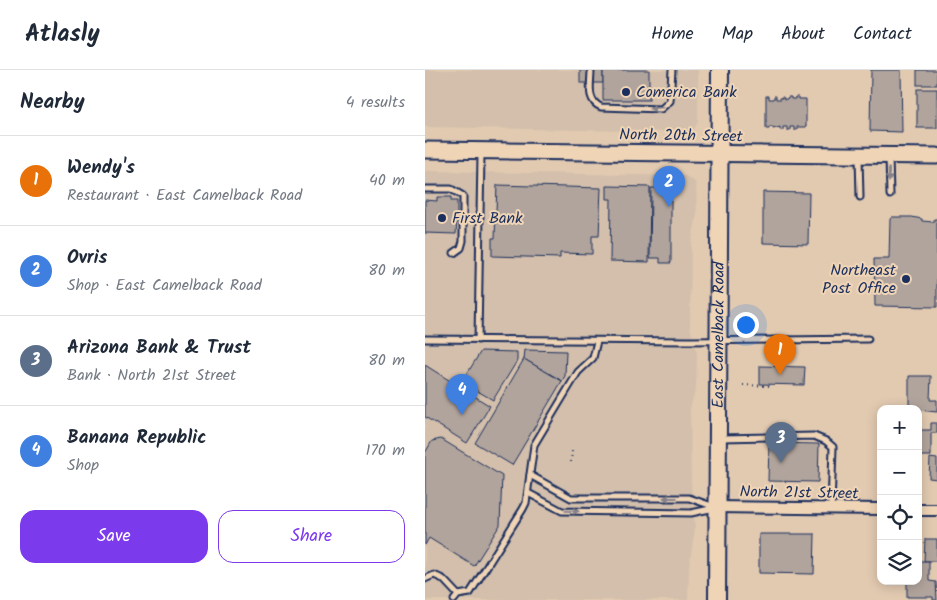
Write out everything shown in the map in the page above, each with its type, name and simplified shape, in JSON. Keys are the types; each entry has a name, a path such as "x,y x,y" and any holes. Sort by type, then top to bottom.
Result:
{"main road":[{"name":"East Camelback Road","path":"717,600 719,70"}],"street":[{"name":"North 20th Street","path":"425,150 937,156"},
{"name":"North 21st Street","path":"718,507 877,509"},
{"path":"922,510 937,510"}],"lane":[{"path":"591,70 591,100 594,104 601,107 661,110 670,101 672,70"},
{"path":"478,340 481,151"},
{"path":"859,155 860,197"},
{"path":"889,156 889,195"},
{"path":"425,189 451,189 463,196 463,241 461,248 454,253"},
{"path":"425,339 597,341 868,339"},
{"path":"425,579 434,575 443,579 456,598 470,593 523,509 528,493 534,445 578,372 593,358 597,341"},
{"path":"718,438 814,436 826,441 833,447 831,509"},
{"path":"530,475 571,498 689,498 718,507"},
{"path":"528,493 562,511 691,513 718,507"}],"path":[{"path":"743,385 771,386"},
{"path":"571,462 572,452"}],"shaded area":[{"path":"425,70 698,70 698,122 694,129 687,132 425,127"},
{"path":"425,171 686,176 696,183 697,215 691,244 690,327 697,354 696,388 690,408 691,483 695,528 689,567 688,600 425,600"}],"building":[{"path":"580,70 603,70 603,83 580,83"},
{"name":"Comerica Bank","path":"603,70 649,70 649,100 603,100"},
{"path":"871,70 901,70 902,132 870,131"},
{"path":"917,70 937,70 937,85 917,85"},
{"path":"917,89 937,89 937,128 917,128"},
{"path":"766,96 769,96 769,99 774,99 774,96 776,96 776,99 791,97 791,99 795,99 795,97 798,97 798,99 806,99 806,127 797,127 797,130 794,130 794,127 790,127 790,130 787,130 787,127 783,127 783,130 780,130 780,127 773,129 773,127 769,127 769,129 766,129"},
{"path":"497,185 601,188 599,236 592,236 592,254 560,253 560,258 492,256 492,238 495,238"},
{"path":"607,186 650,187 649,262 610,261 611,199 607,199"},
{"path":"668,187 674,192 669,197 671,200 671,263 660,263 660,258 650,258 651,188 660,188 663,191"},
{"path":"763,192 809,193 808,244 763,243"},
{"name":"First Bank","path":"437,197 451,197 451,201 457,201 457,214 460,214 460,221 457,221 456,234 425,233 425,200 437,201"},
{"name":"Northeast Post Office","path":"892,217 912,217 922,219 922,221 934,222 934,219 937,219 937,307 875,306 874,259 889,259 890,219"},
{"path":"525,350 566,351 565,376 562,381 524,359"},
{"path":"481,351 517,352 517,361 493,400 462,382"},
{"path":"524,359 562,381 512,465 475,443"},
{"path":"425,365 490,406 467,443 425,417"},
{"path":"760,366 805,367 804,385 760,384"},
{"path":"909,376 931,376 930,400 937,400 937,412 922,410 922,405 909,405"},
{"path":"931,423 937,423 937,433 931,433 931,456 922,456 922,430 931,430"},
{"path":"441,439 502,476 500,525 474,566 429,538 425,545 425,453 432,441"},
{"path":"769,443 819,444 818,482 768,481"},
{"path":"930,458 937,459 937,479 929,478"},
{"path":"759,534 815,534 814,574 759,573"},
{"path":"925,539 937,539 937,561 924,561"},
{"path":"922,561 929,561 929,581 936,582 937,600 933,600 933,597 907,597 907,585 922,585"}],"place":[{"name":"Comerica Bank","path":"626,92"},
{"name":"Ovris","path":"669,207"},
{"name":"First Bank","path":"442,218"},
{"name":"Northeast Post Office","path":"906,279"},
{"name":"Wendy's","path":"780,375"},
{"name":"Banana Republic","path":"462,415"},
{"name":"Arizona Bank & Trust","path":"781,463"}]}
